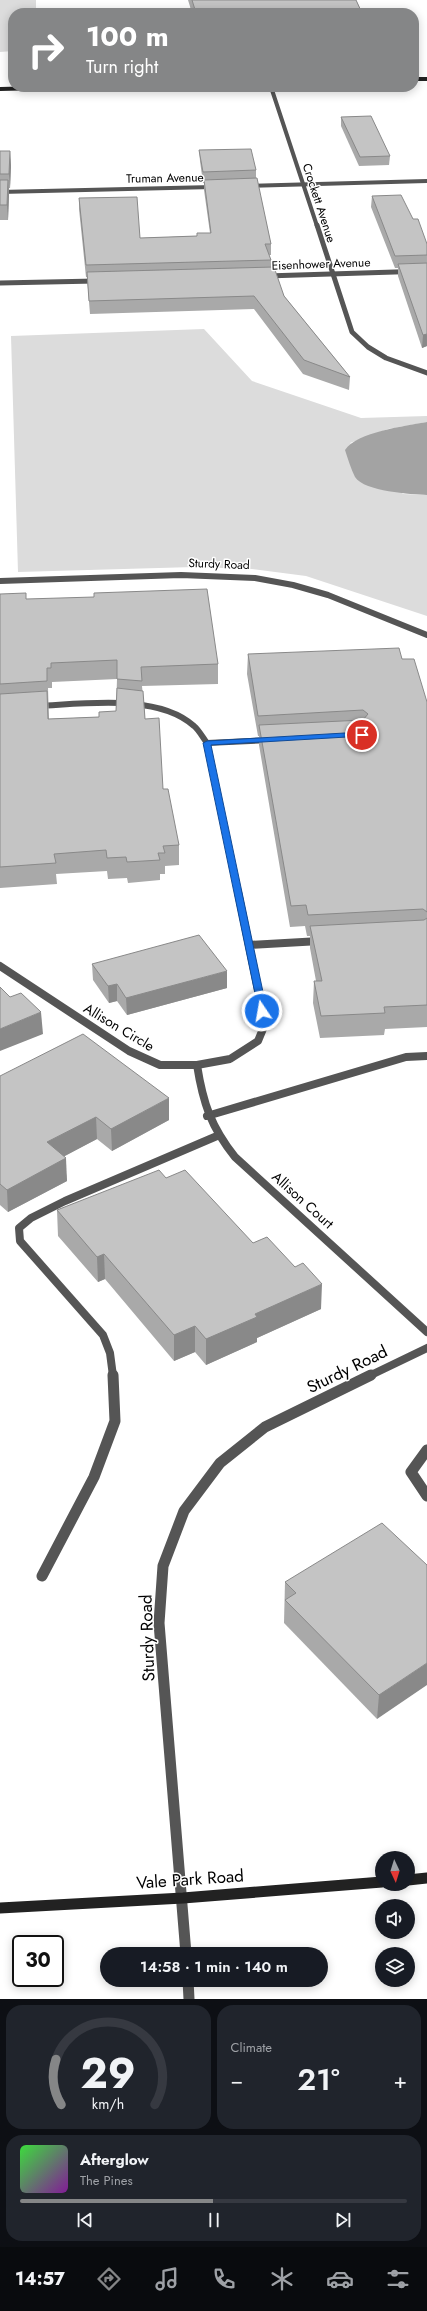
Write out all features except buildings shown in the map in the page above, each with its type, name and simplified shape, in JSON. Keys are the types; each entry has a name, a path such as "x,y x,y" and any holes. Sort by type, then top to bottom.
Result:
{"main road":[{"path":"415,1879 427,1878"},
{"name":"Vale Park Road","path":"0,1908 183,1898 375,1883"}],"street":[{"name":"Crockett Avenue","path":"273,92 346,321 352,332 361,343 376,353 396,363 427,373"},
{"path":"246,186 427,181"},
{"name":"Truman Avenue","path":"0,192 223,186"},
{"name":"Eisenhower Avenue","path":"259,276 427,271"},
{"path":"0,283 102,280"},
{"name":"Sturdy Road","path":"0,581 203,575 255,578 293,585 328,595 427,635"},
{"name":"Allison Circle","path":"0,966 129,1051 160,1065 197,1065 230,1059 258,1041 265,1024 207,743 202,732 179,715 160,709 121,703 26,707"},
{"path":"207,743 276,739"},
{"path":"249,945 327,941"},
{"path":"207,1116 406,1057 427,1056"},
{"name":"Allison Court","path":"197,1065 207,1116 217,1136 235,1157 427,1332"},
{"path":"42,1576 94,1477 115,1421 113,1374 110,1352 103,1336 20,1241 19,1228 31,1218 65,1201 217,1136"},
{"name":"Sturdy Road","path":"186,1947 183,1898 159,1623 163,1566 184,1511 220,1464 265,1427 427,1348"},
{"path":"427,1450 411,1472 427,1496"},
{"path":"188,1987 189,1999"}],"shaded area":[{"path":"0,0 36,0 36,8 8,8 8,51 0,52"},
{"path":"204,329 252,381 361,418 427,416 427,422 388,429 350,443 403,494 427,495 427,616 306,576 252,569 194,567 18,572 11,336"},
{"path":"427,422 427,495 400,493 378,489 360,482 355,477 345,450 351,444 370,434"}],"route":[{"path":"262,1011 207,743 362,735"}]}
